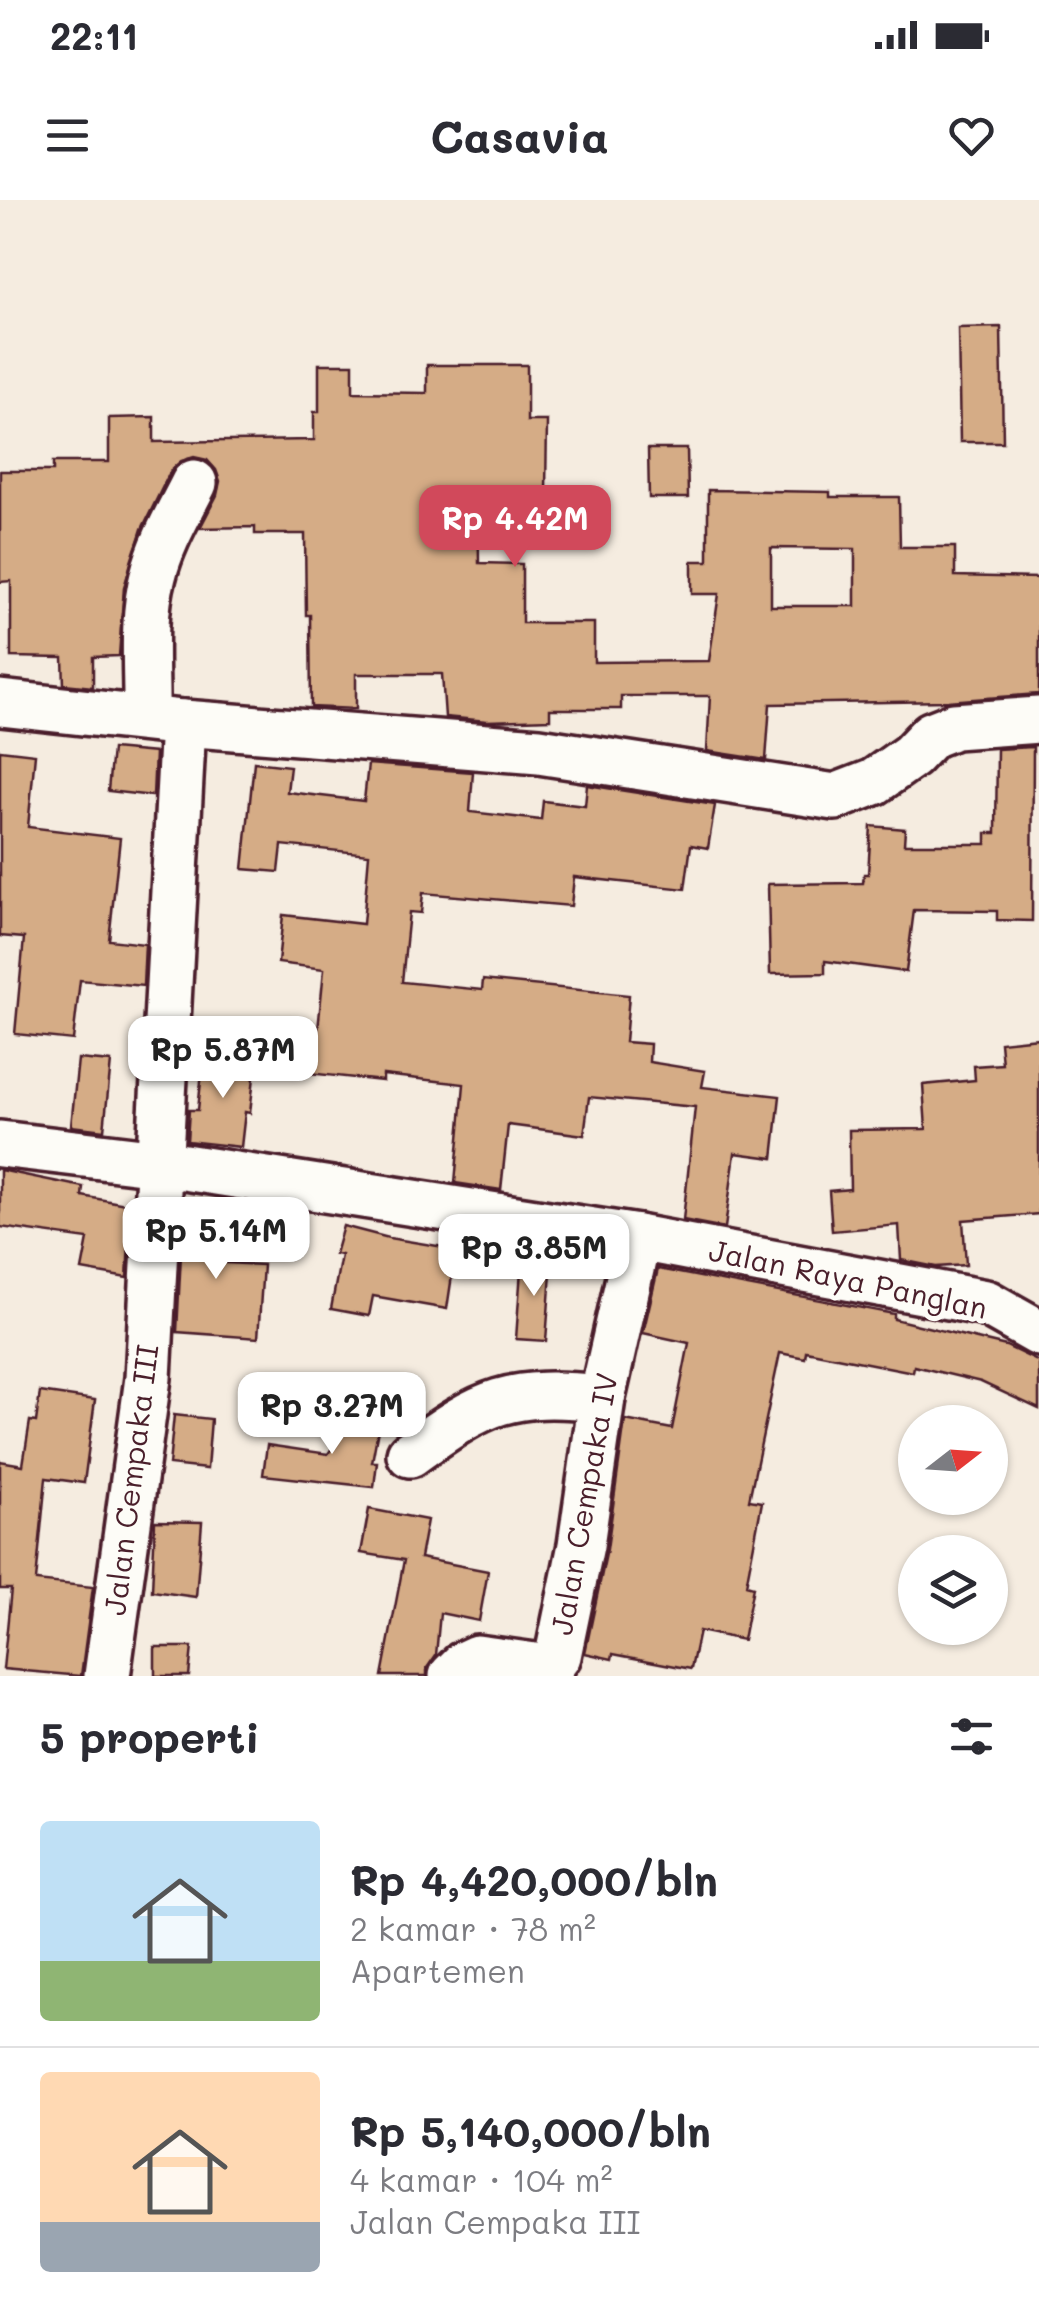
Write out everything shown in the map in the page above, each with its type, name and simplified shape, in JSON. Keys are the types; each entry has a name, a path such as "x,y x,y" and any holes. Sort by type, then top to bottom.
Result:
{"street":[{"name":"Jalan Cempaka III","path":"107,1676 148,1378 159,1163 165,720 148,616 152,577 194,483"},
{"path":"0,703 539,752 836,797 874,782 911,756 931,735 954,726 1039,720"},
{"name":"Jalan Raya Panglan","path":"0,1144 159,1163 638,1238 986,1303 1035,1326"},
{"name":"Jalan Cempaka IV","path":"452,1676 477,1658 542,1666 552,1664 558,1656 581,1545 602,1398 638,1238"},
{"path":"410,1454 463,1416 514,1396 548,1393 602,1398"}],"building":[{"path":"1001,327 1003,442 960,442 958,328"},
{"path":"319,364 353,364 353,392 427,393 427,365 527,365 527,421 547,421 546,492 478,491 479,563 522,564 522,623 594,623 594,662 709,661 719,594 692,594 692,561 708,561 708,490 830,492 830,497 899,497 900,547 955,547 955,576 1039,578 1039,694 948,701 770,704 766,760 707,751 710,696 621,696 621,709 550,709 550,719 487,721 445,717 442,674 356,674 356,709 311,707 305,534 255,534 255,527 200,528 220,481 207,460 194,457 171,470 142,529 124,587 119,656 93,657 93,687 64,684 63,658 11,657 11,581 0,582 0,471 53,471 53,462 109,462 109,418 154,417 154,442 314,440 314,412 319,412","holes":["771,548 855,549 855,606 771,606"]},
{"path":"648,449 687,449 688,498 649,498"},
{"path":"1033,747 1032,921 997,920 997,911 914,910 906,972 825,961 825,973 770,974 768,884 863,883 864,874 868,874 871,826 905,829 904,844 986,844 986,833 996,833 997,749"},
{"path":"112,749 155,753 153,796 108,791"},
{"path":"0,750 35,754 28,827 120,838 109,940 145,944 143,986 80,980 73,1040 15,1034 24,938 0,936"},
{"path":"254,762 290,766 287,792 364,801 368,764 473,772 470,812 541,820 543,801 585,806 587,785 715,805 708,848 691,845 685,889 574,877 571,906 423,893 421,913 409,912 402,982 482,990 483,980 629,995 625,1042 650,1044 649,1062 705,1071 702,1087 780,1096 773,1158 735,1153 725,1228 683,1220 695,1107 589,1097 584,1135 508,1125 501,1190 455,1183 464,1084 383,1075 383,1081 308,1073 312,1029 318,1030 324,969 278,963 283,915 363,924 369,854 282,845 279,872 243,869"},
{"path":"1039,1038 1039,1214 963,1220 966,1265 936,1267 901,1260 899,1225 832,1231 829,1191 850,1189 849,1130 926,1129 923,1085 975,1080 974,1066 1002,1064 1000,1042"},
{"path":"204,1053 256,1059 250,1113 245,1112 241,1147 187,1141 189,1110 198,1110"},
{"path":"78,1059 111,1062 104,1130 71,1126"},
{"path":"0,1170 83,1187 82,1196 131,1205 127,1278 82,1270 88,1239 0,1227"},
{"path":"188,1211 230,1215 227,1263 263,1265 258,1338 177,1332 183,1215 188,1216"},
{"path":"343,1226 456,1249 447,1309 373,1296 369,1316 331,1309 341,1255 335,1254"},
{"path":"522,1256 552,1259 546,1341 516,1339"},
{"path":"658,1269 894,1314 894,1319 1006,1346 1039,1362 1039,1409 981,1382 914,1366 913,1372 806,1351 805,1358 780,1353 749,1500 762,1502 746,1585 753,1587 743,1640 699,1631 691,1669 613,1654 612,1659 585,1653 607,1549 625,1420 672,1429 689,1343 643,1333"},
{"path":"40,1392 95,1400 84,1483 46,1478 36,1581 93,1587 81,1676 3,1669 11,1589 0,1589 0,1461 23,1465 30,1421 36,1422"},
{"path":"345,1413 380,1419 372,1462 377,1462 374,1487 263,1475 267,1445 328,1454 342,1433"},
{"path":"174,1415 211,1419 207,1469 169,1465"},
{"path":"369,1509 427,1520 420,1558 488,1571 479,1621 440,1613 436,1655 427,1668 427,1676 382,1676 404,1560 361,1553"},
{"path":"155,1521 202,1522 196,1597 152,1591"},
{"path":"155,1647 192,1647 189,1676 155,1676"}]}
